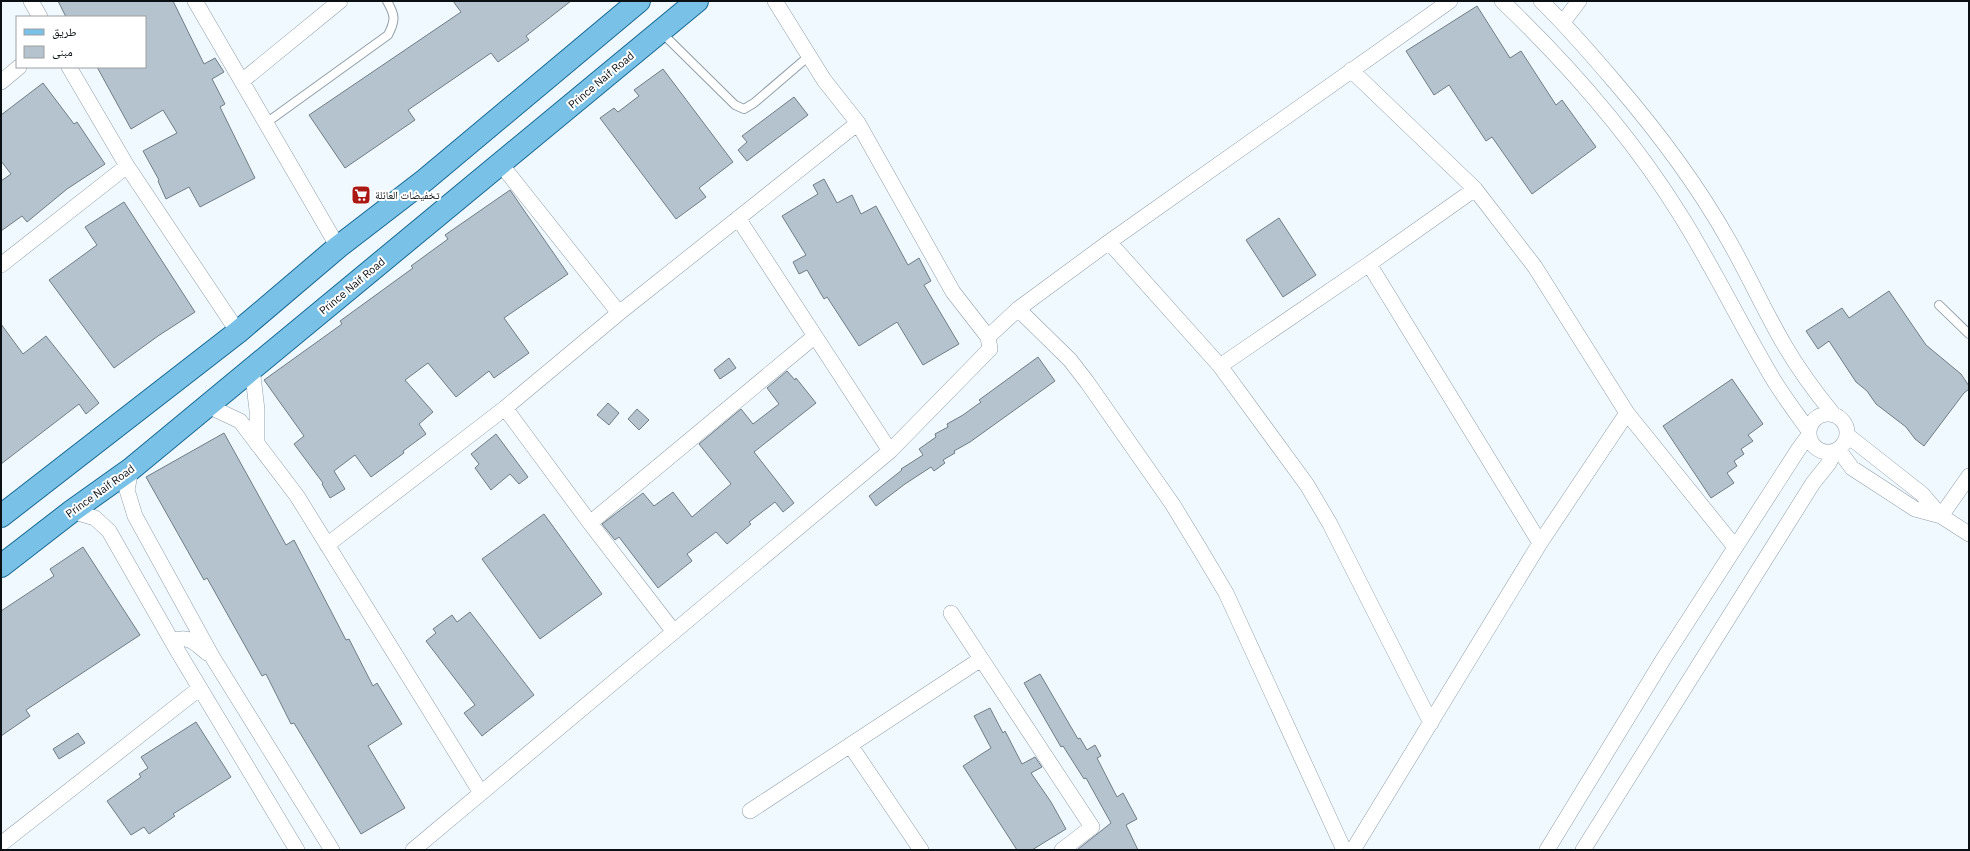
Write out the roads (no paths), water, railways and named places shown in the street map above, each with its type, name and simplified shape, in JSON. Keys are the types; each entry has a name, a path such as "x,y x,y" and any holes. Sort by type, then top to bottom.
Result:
{"main road":[{"path":"1,516 238,332 338,247 425,180 639,1"},
{"name":"Prince Naif Road","path":"1,566 72,511 130,469 697,1"}],"street":[{"path":"31,1 39,16"},
{"path":"195,1 338,247"},
{"path":"242,81 340,1"},
{"path":"988,337 1018,309 1109,242 1450,1"},
{"path":"1502,1 1530,28 1580,82 1650,171 1680,214 1715,272 1774,380 1809,433 1810,440 1818,449 1830,452 1836,450"},
{"path":"1541,1 1563,22 1643,115 1677,160 1729,241 1785,346 1812,388 1846,427 1847,435 1844,443 1836,450 1583,850"},
{"path":"1563,22 1579,1"},
{"path":"414,850 890,451 990,349 988,337 954,292 858,123 824,80 808,56 778,3"},
{"path":"1,82 18,68"},
{"path":"70,68 127,166 238,332"},
{"path":"1351,70 1475,189 1535,267 1627,413 1735,547"},
{"path":"327,545 505,408 619,313 858,123"},
{"path":"500,164 619,313"},
{"path":"1,265 127,166"},
{"path":"1220,366 1475,189"},
{"path":"738,218 890,451"},
{"path":"1109,242 1220,366 1307,485 1330,524 1431,723"},
{"path":"1369,264 1540,543"},
{"path":"1018,309 1048,337 1082,377 1173,506 1198,546 1226,593 1344,850"},
{"path":"590,523 815,336"},
{"path":"252,368 257,410 257,444"},
{"path":"206,405 240,421 297,496 482,793"},
{"path":"505,408 590,523 674,632"},
{"path":"1353,850 1540,543 1627,413"},
{"path":"1546,850 1664,658 1809,433 1812,423 1818,417 1826,414 1834,415"},
{"path":"1847,435 1922,494 1941,516 1969,534"},
{"path":"1836,450 1852,468 1915,509 1941,516"},
{"path":"1823,471 1834,465 1852,468"},
{"path":"130,469 127,490 135,516 212,658 332,850"},
{"path":"1941,516 1969,476"},
{"path":"72,511 95,518 109,531 177,643 200,688 297,850"},
{"path":"951,613 1092,827 1062,850"},
{"path":"177,643 193,641 212,658"},
{"path":"750,811 981,659"},
{"path":"1,844 200,688"},
{"path":"850,745 921,850"}],"lane":[{"path":"266,123 388,35 394,25 394,13 387,1"},
{"path":"661,31 735,105 744,109 754,103 808,56"},
{"path":"1939,305 1969,334"}],"place":[{"name":"تخفيضات العائلة","path":"361,195"}]}
